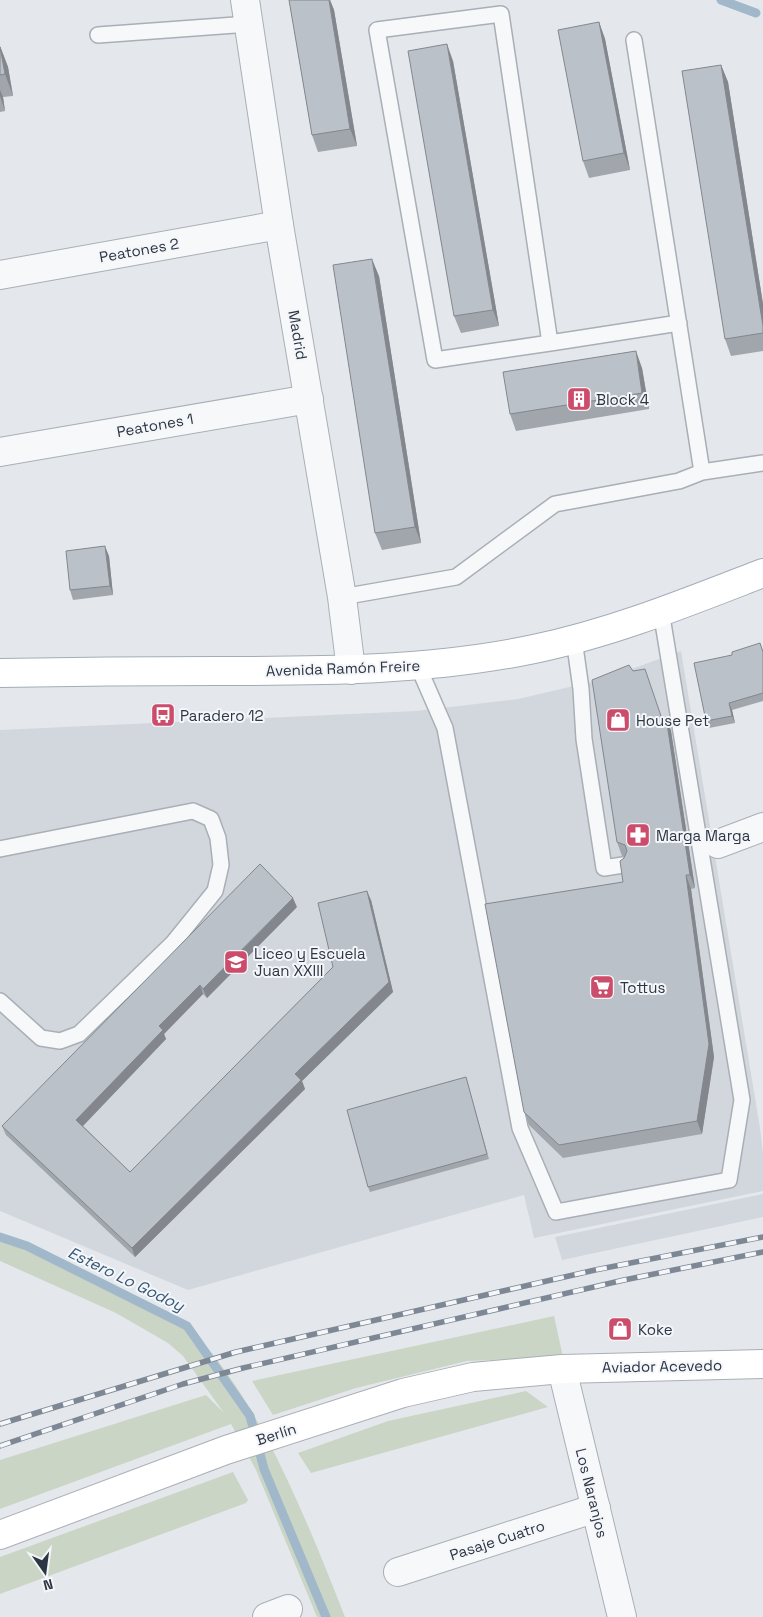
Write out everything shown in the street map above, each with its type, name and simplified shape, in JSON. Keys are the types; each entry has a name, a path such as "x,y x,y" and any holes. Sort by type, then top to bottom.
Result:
{"main road":[{"name":"Avenida Ramón Freire","path":"0,673 351,670 418,666 533,649 574,639 661,611 763,573"},
{"name":"Aviador Acevedo","path":"562,1369 763,1364"},
{"name":"Berlín","path":"0,1535 226,1450 403,1393 473,1377 562,1369"}],"street":[{"name":"Madrid","path":"247,12 279,226 342,598 351,670"},
{"name":"Peatones 2","path":"0,275 279,226"},
{"name":"Peatones 1","path":"0,452 309,399"},
{"path":"704,851 763,827"},
{"name":"Los Naranjos","path":"562,1369 622,1617"},
{"name":"Pasaje Cuatro","path":"398,1572 596,1508"}],"lane":[{"path":"98,35 247,12"},
{"path":"550,343 501,14 377,30 435,360 550,343 679,323"},
{"path":"634,40 702,472"},
{"path":"342,598 456,577 555,504 679,481 702,472 763,463"},
{"path":"418,666 445,728 474,891 520,1128 556,1212 729,1180 742,1100 704,851 661,611"},
{"path":"574,639 581,689 584,739 604,868 623,865"},
{"path":"0,849 193,811 211,819 218,838 221,865 215,891 174,943 79,1034 60,1041 41,1038 0,1001"}],"shaded area":[{"name":"Liceo y Escuela Juan XXIII","path":"681,651 760,1128 763,1153 763,1191 534,1238 524,1195 188,1290 0,1211 0,730 416,711 518,699 604,679"},
{"path":"763,1194 763,1217 562,1260 555,1237"}],"green space":[{"path":"0,1234 167,1314 177,1320 204,1344 254,1415 276,1456 315,1542 345,1617 317,1617 256,1470 231,1424 0,1509 0,1460 206,1395 224,1413 183,1356 168,1343 116,1313 0,1261"},
{"path":"554,1316 563,1357 467,1361 356,1388 273,1415 252,1381"},
{"path":"526,1391 548,1407 311,1473 298,1453 388,1421"},
{"path":"233,1472 248,1500 246,1503 0,1594 0,1557"}],"building":[{"path":"289,0 329,0 350,129 312,135"},
{"path":"599,22 624,153 583,161 558,30"},
{"path":"447,44 493,310 454,316 408,51"},
{"path":"0,47 5,74 0,75"},
{"path":"721,65 763,326 763,333 725,339 682,71"},
{"path":"372,259 415,527 375,533 333,265"},
{"path":"636,351 642,393 510,414 503,372"},
{"path":"105,546 110,586 70,590 66,551"},
{"path":"760,643 763,652 763,693 729,703 732,716 706,721 694,663 732,655 732,652"},
{"name":"Tottus","path":"629,665 633,671 645,669 662,719 666,717 690,875 686,875 709,1044 697,1121 559,1145 524,1112 485,904 623,882 620,861 624,858 627,851 625,845 617,842 592,680"},
{"path":"260,864 293,898 203,989 200,985 159,1026 163,1030 76,1120 130,1172 333,967 318,903 367,891 389,982 295,1074 301,1080 132,1248 2,1126"},
{"path":"466,1077 487,1154 368,1187 347,1110"}],"waterway":[{"path":"721,0 756,13"},
{"name":"Estero Lo Godoy","path":"0,1237 27,1246 187,1326 250,1416 264,1469 326,1617"}],"railway":[{"path":"0,1424 236,1352 595,1270 763,1237"},
{"path":"0,1446 183,1384 243,1368 624,1280 763,1252"}],"place":[{"name":"Block 4","path":"579,399"},
{"name":"Paradero 12","path":"163,715"},
{"name":"House Pet","path":"618,720"},
{"name":"Marga Marga","path":"638,835"},
{"name":"Liceo y Escuela Juan XXIII","path":"236,962"},
{"name":"Tottus","path":"602,987"},
{"name":"Koke","path":"620,1329"}]}
